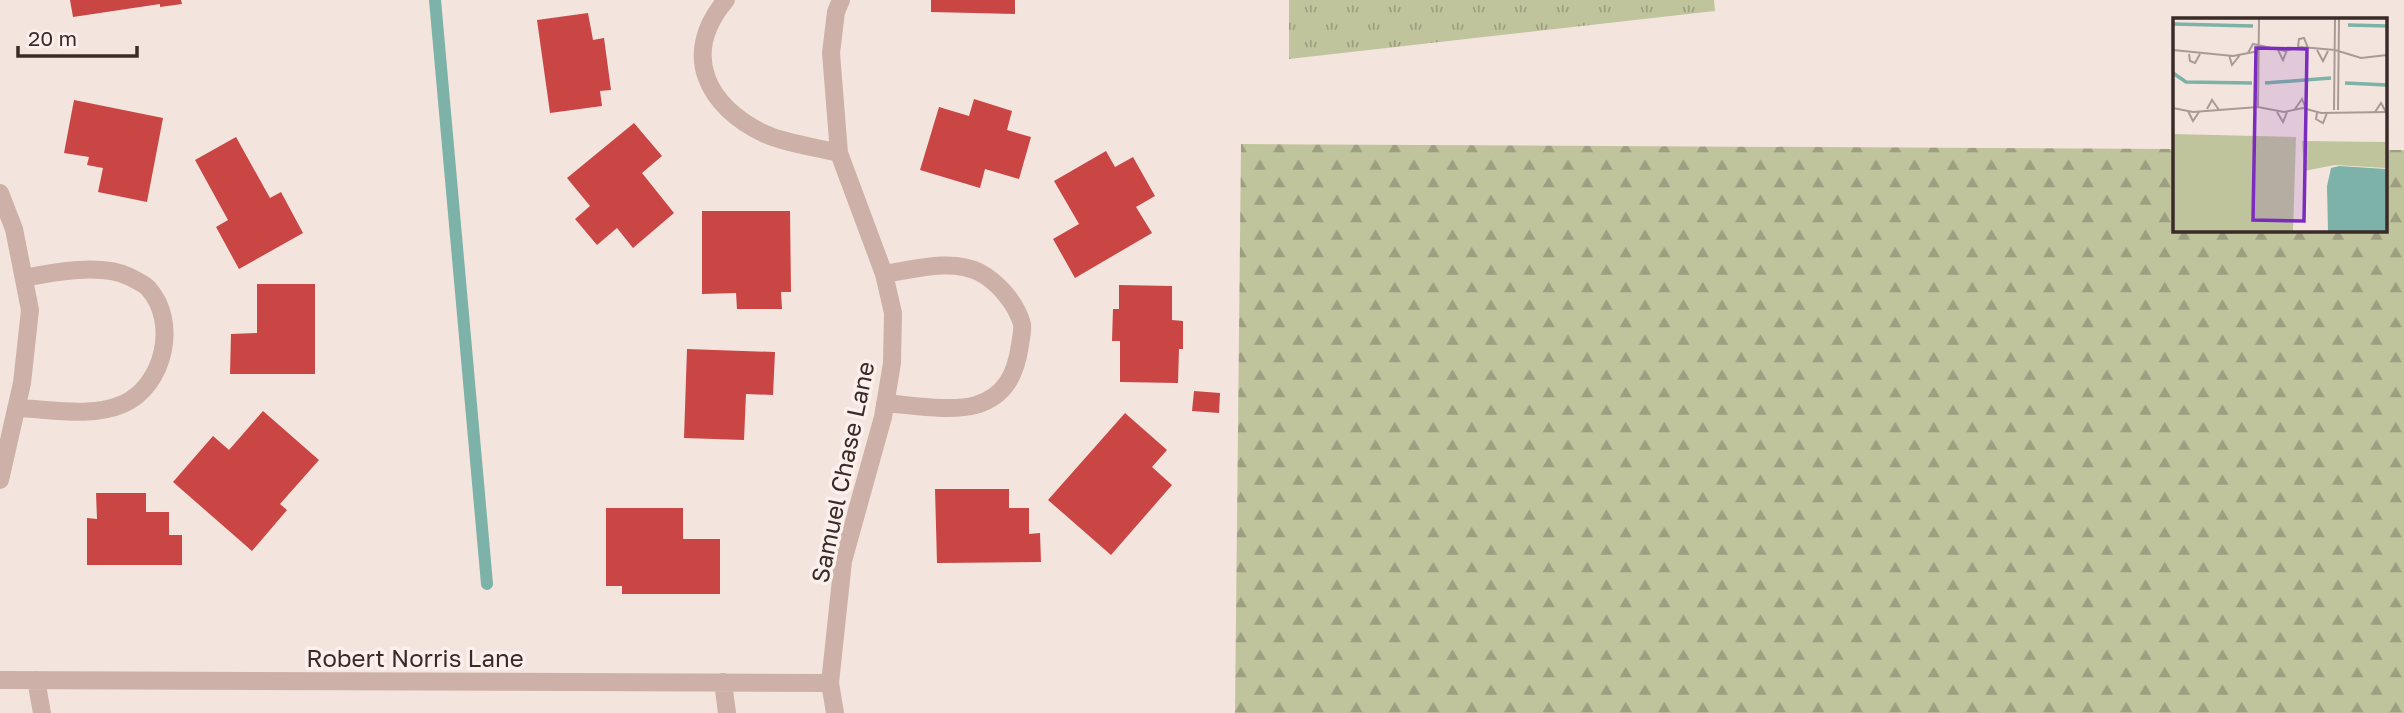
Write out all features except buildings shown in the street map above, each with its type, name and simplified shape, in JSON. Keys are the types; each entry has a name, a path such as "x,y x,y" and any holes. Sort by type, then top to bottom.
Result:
{"street":[{"path":"726,0 714,14 704,37 701,57 714,95 736,117 767,135 839,153"},
{"name":"Samuel Chase Lane","path":"835,713 830,683 843,561 886,403 892,363 893,313 884,274 839,153 831,53 838,1"},
{"path":"0,193 14,229 30,310 22,383 0,480"},
{"path":"884,274 953,266 978,271 1013,302 1023,326 1018,360 1011,380 993,397 975,405 943,407 886,403"},
{"path":"16,408 103,410 125,403 146,386 159,368 165,335 159,306 148,288 127,275 101,271 57,271 24,278"},
{"name":"Robert Norris Lane","path":"0,680 830,683"},
{"path":"36,680 41,713"},
{"path":"723,682 727,713"}],"green space":[{"path":"1289,0 1714,0 1715,11 1289,59"},
{"path":"1241,144 2173,149 2173,231 2386,231 2386,150 2404,150 2404,713 1235,713"}],"waterway":[{"path":"435,0 487,584"}]}
